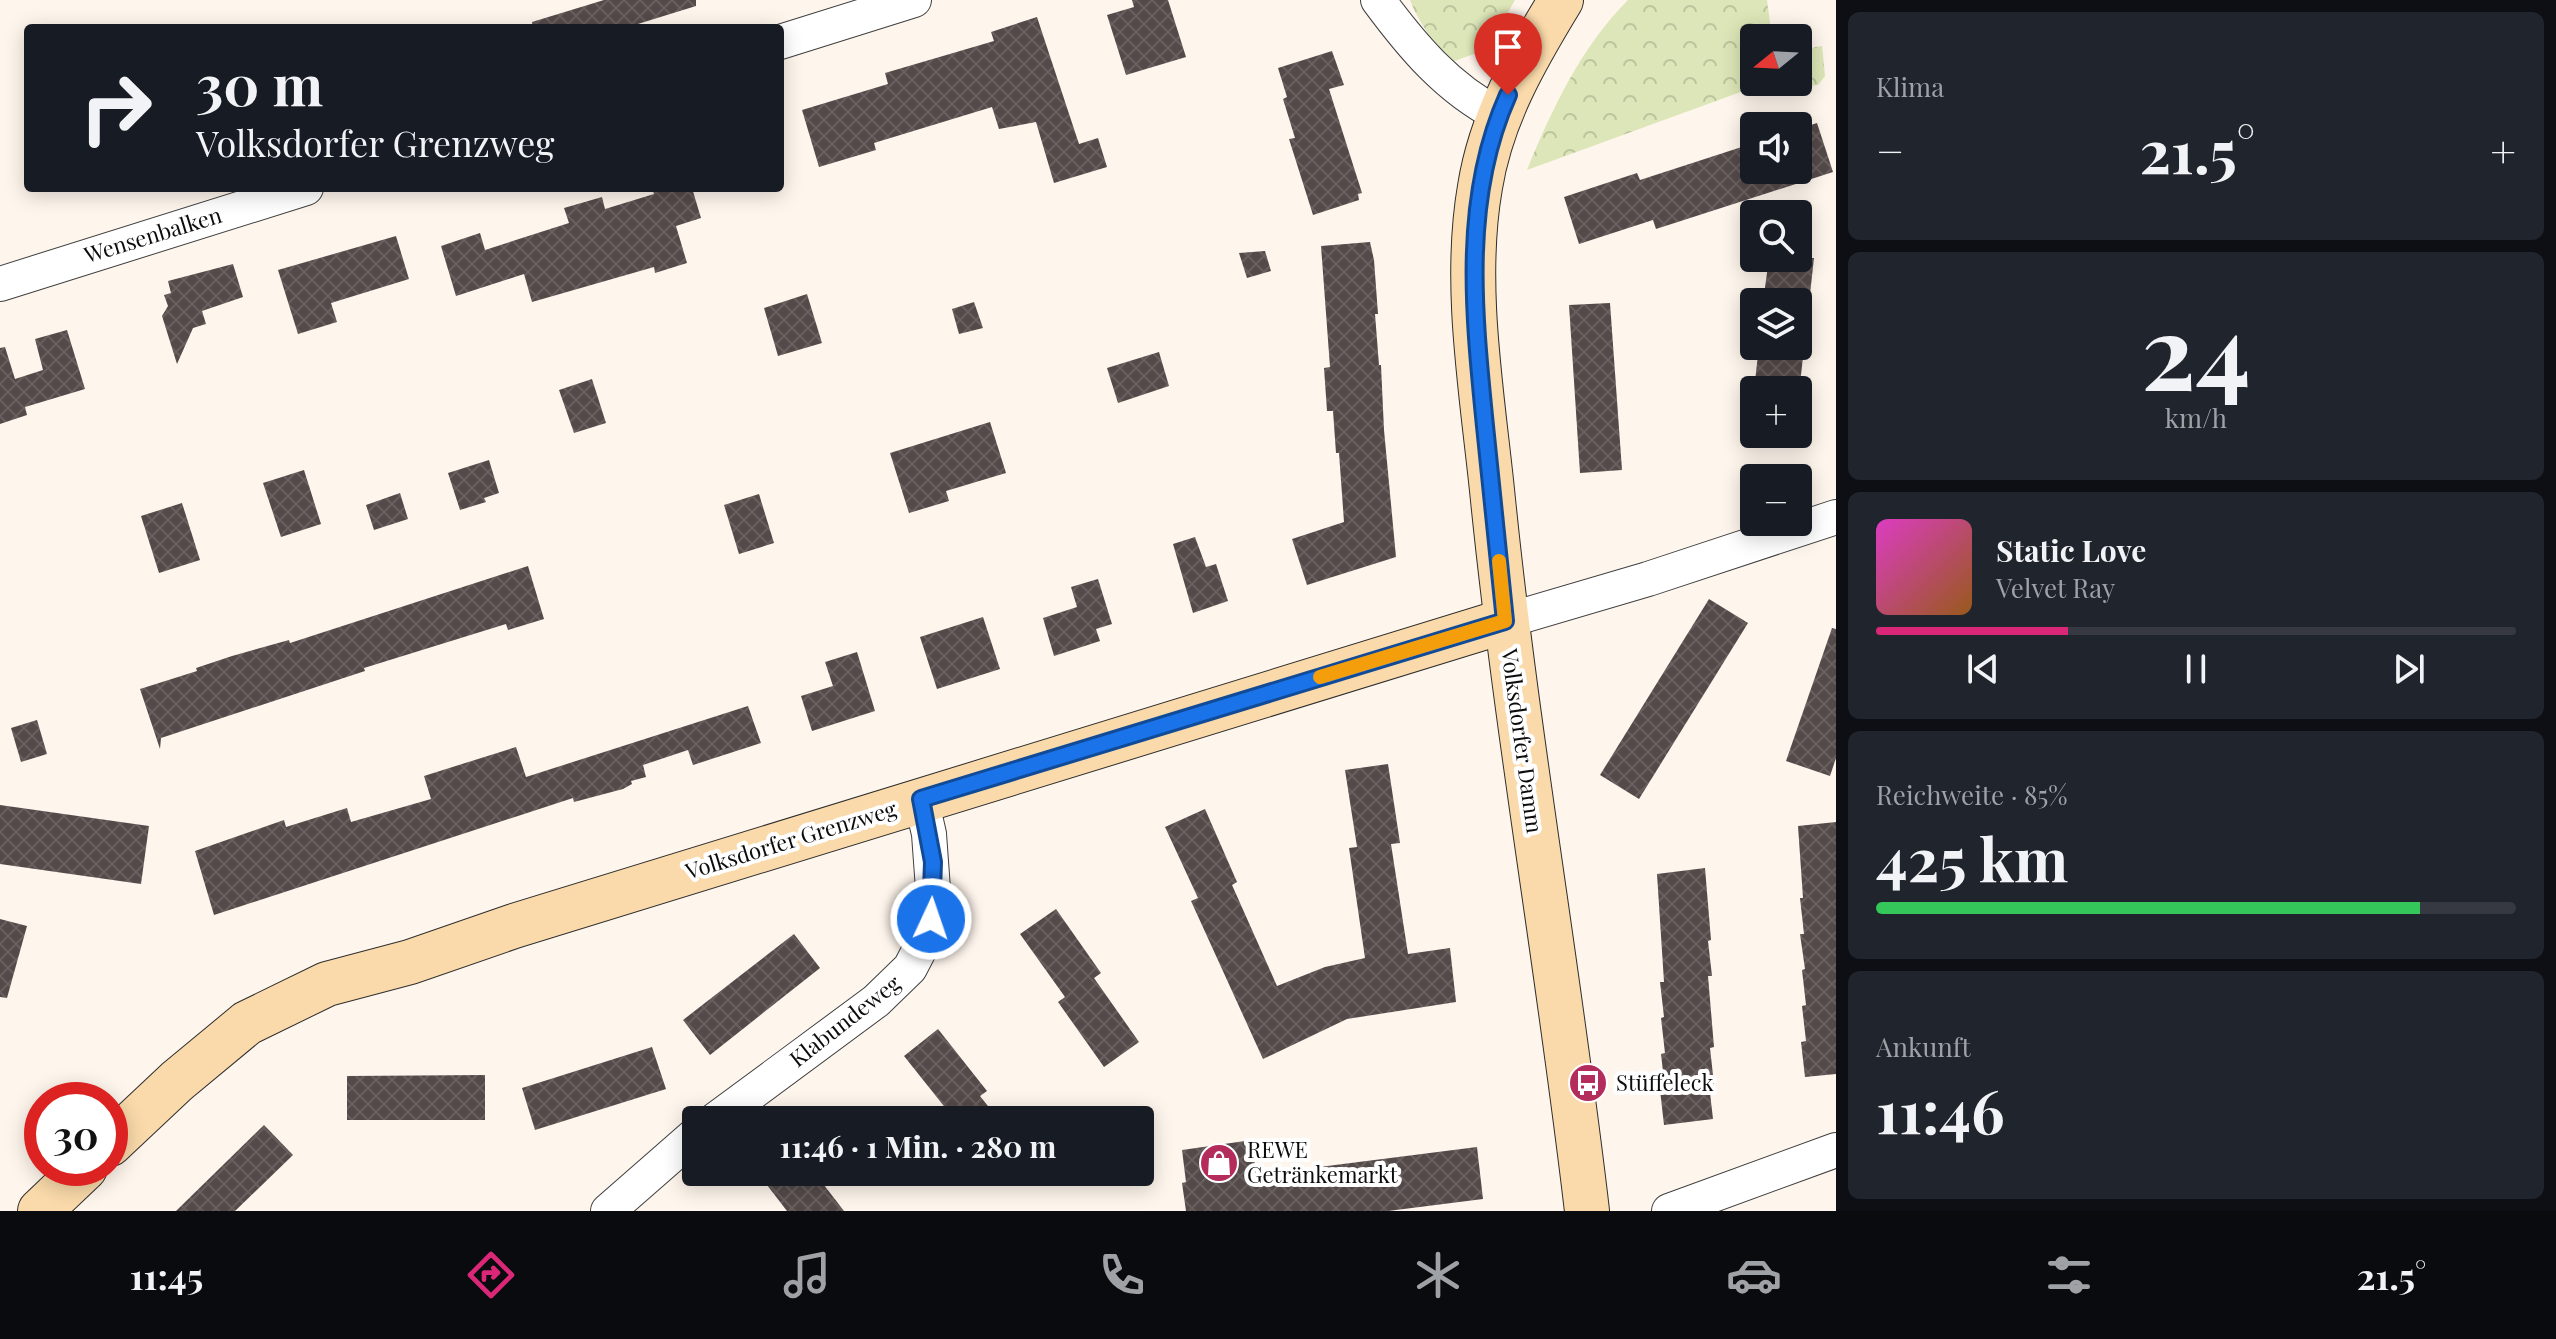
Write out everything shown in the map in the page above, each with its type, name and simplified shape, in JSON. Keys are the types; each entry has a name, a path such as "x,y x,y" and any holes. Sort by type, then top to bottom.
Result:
{"street":[{"path":"784,41 914,0"},
{"path":"1378,0 1426,62 1477,104 1499,115"},
{"name":"Volksdorfer Damm","path":"1561,0 1517,75 1499,115 1480,184 1475,219 1475,258 1478,351 1505,621 1587,1211"},
{"name":"Wensenbalken","path":"0,284 293,192"},
{"name":"Volksdorfer Grenzweg","path":"128,1127 177,1081 247,1023 327,984 410,962 514,926 921,799 1648,579 1836,517"},
{"name":"Klabundeweg","path":"734,1106 876,1001 910,968 931,919 933,889 929,834 921,799"},
{"path":"608,1211 682,1146"},
{"path":"1669,1211 1836,1150"},
{"path":"40,1211 66,1186"}],"green space":[{"path":"1410,0 1515,0 1487,49 1455,61 1428,34"},
{"path":"1628,0 1767,0 1770,24 1740,24 1740,92 1527,170 1569,80 1611,18"},
{"path":"1822,46 1825,76 1818,85 1812,86 1812,48"}],"building":[{"path":"604,0 696,0 696,6 638,24 532,22"},
{"path":"1132,0 1168,0 1186,57 1126,75 1107,15 1134,7"},
{"path":"1037,17 1079,144 1098,138 1107,167 1054,183 1036,122 999,129 992,107 874,143 876,150 819,167 802,110 888,84 885,73 994,41 991,32"},
{"path":"1332,51 1344,85 1329,89 1362,193 1358,194 1359,200 1313,215 1289,139 1295,138 1283,99 1287,97 1278,68"},
{"path":"1817,123 1833,172 1812,179 1812,125"},
{"path":"1740,148 1740,184 1796,184 1656,229 1653,220 1579,244 1564,197 1637,173 1640,180"},
{"path":"693,192 701,218 676,226 687,263 655,273 654,267 532,302 524,274 456,296 441,246 480,233 485,250 569,223 564,208 602,197 605,209 654,194"},
{"path":"396,236 409,279 331,303 337,322 298,334 278,270"},
{"path":"1370,242 1374,260 1378,314 1375,314 1396,557 1307,585 1292,539 1344,522 1333,411 1327,411 1324,368 1330,367 1321,246"},
{"path":"1265,251 1271,271 1247,278 1239,253"},
{"path":"1814,258 1811,288 1765,288 1767,272 1812,272"},
{"path":"233,264 243,297 202,311 206,324 193,328 177,364 162,316 168,306 164,295 171,293 168,281"},
{"path":"807,294 822,343 778,356 764,308"},
{"path":"974,302 983,328 959,334 952,309"},
{"path":"1610,303 1622,470 1580,473 1569,305"},
{"path":"67,330 85,389 25,407 27,415 0,424 0,348 5,347 15,379 43,370 35,339"},
{"path":"1159,352 1169,386 1118,403 1107,368"},
{"path":"1757,360 1803,360 1801,376 1756,376"},
{"path":"592,379 606,423 574,433 559,390"},
{"path":"990,422 1006,473 946,491 949,501 909,513 890,453"},
{"path":"489,460 499,493 484,498 486,502 460,510 448,473"},
{"path":"304,470 321,524 281,537 263,483"},
{"path":"400,493 408,519 374,530 366,505"},
{"path":"759,494 774,543 739,554 724,505"},
{"path":"182,503 200,560 159,573 141,516"},
{"path":"1195,537 1206,567 1216,564 1228,601 1193,613 1173,544"},
{"path":"528,566 544,619 508,630 506,624 364,668 365,671 161,738 160,749 140,689 232,656 289,640 290,643"},
{"path":"1098,579 1112,624 1096,629 1100,641 1054,656 1043,618 1077,607 1071,587"},
{"path":"1709,599 1748,623 1639,799 1600,775"},
{"path":"983,617 1000,669 937,689 920,637"},
{"path":"1832,628 1836,629 1836,758 1830,776 1786,761"},
{"path":"857,652 875,711 812,731 801,696 833,686 825,662"},
{"path":"748,706 761,743 693,765 688,750 643,765 646,777 631,781 632,784 623,789 574,802 573,798 214,915 195,851 284,820 286,827 347,808 351,822 431,799 424,776 516,747 526,777"},
{"path":"37,720 47,754 21,762 11,728"},
{"path":"1388,764 1400,843 1391,844 1408,954 1450,948 1456,1002 1347,1019 1263,1059 1191,901 1198,898 1165,827 1205,809 1237,882 1232,885 1277,986 1325,967 1365,958 1349,848 1357,847 1345,770"},
{"path":"0,805 149,826 141,884 0,864"},
{"path":"1836,822 1836,1074 1805,1077 1801,1042 1806,1041 1802,1006 1806,1005 1800,934 1804,934 1798,826"},
{"path":"1705,868 1711,940 1708,941 1712,976 1708,976 1714,1084 1709,1084 1713,1119 1664,1125 1660,1090 1665,1089 1661,1054 1665,1053 1661,1018 1664,1017 1660,982 1664,982 1657,874"},
{"path":"1056,909 1101,973 1094,978 1139,1042 1104,1067 1058,1002 1065,997 1020,934"},
{"path":"0,919 27,926 7,998 0,997"},
{"path":"794,934 820,968 710,1055 683,1020"},
{"path":"938,1029 987,1091 980,1096 988,1106 944,1106 904,1056"},
{"path":"652,1047 666,1089 535,1130 522,1088"},
{"path":"485,1075 485,1120 347,1120 347,1076"},
{"path":"264,1125 293,1155 235,1211 176,1211"},
{"path":"1252,1140 1256,1175 1477,1147 1483,1199 1388,1211 1186,1211 1182,1150"},
{"path":"768,1186 825,1186 844,1211 787,1211"}],"slow traffic":[{"path":"1320,677 1505,621 1499,561"}],"place":[{"name":"Stüffeleck","path":"1588,1083"},
{"name":"REWE Getränkemarkt","path":"1219,1163"}],"route":[{"path":"931,919 933,862 921,799 1505,621 1478,351 1475,219 1490,145 1508,95"}]}
